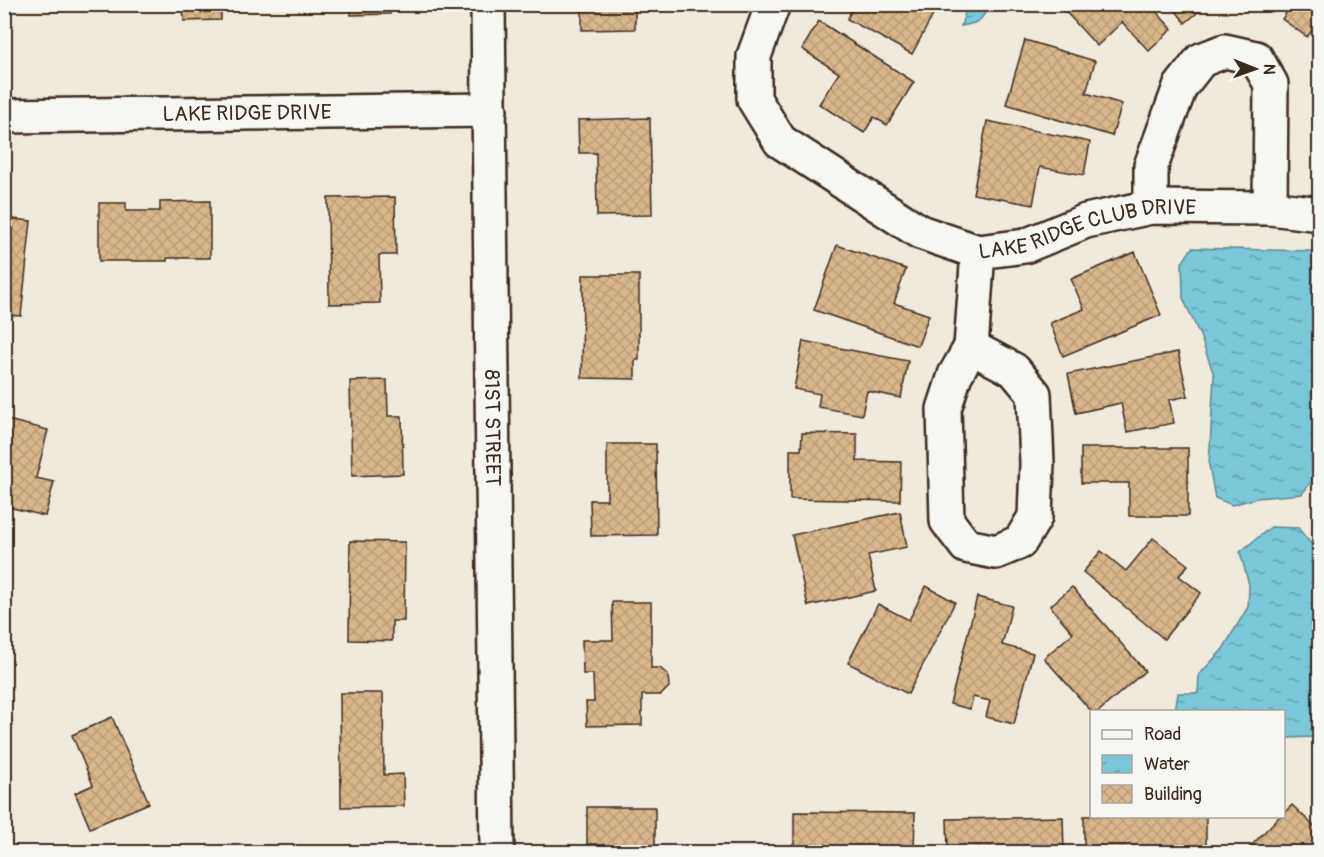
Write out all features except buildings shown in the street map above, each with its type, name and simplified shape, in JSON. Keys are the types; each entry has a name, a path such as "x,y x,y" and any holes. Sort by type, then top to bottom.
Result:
{"street":[{"name":"81ST STREET","path":"488,4 497,852"},
{"name":"LAKE RIDGE CLUB DRIVE","path":"773,4 754,56 754,99 780,141 920,232 978,252 1025,246 1086,220 1151,207 1270,208 1320,214"},
{"path":"1151,207 1151,166 1180,87 1200,60 1225,51 1256,58 1271,84 1270,208"},
{"name":"LAKE RIDGE DRIVE","path":"4,116 490,111"},
{"path":"971,347 1014,370 1034,394 1037,463 1035,517 1020,542 996,552 966,546 947,522 944,409 955,375 971,347 978,252"}],"water":[{"path":"967,5 989,5 979,20 961,26"},
{"path":"1192,248 1310,251 1319,254 1318,473 1302,494 1257,498 1232,505 1215,498 1209,465 1214,375 1183,298 1182,263"},
{"path":"1271,527 1298,528 1317,551 1312,563 1320,594 1319,737 1285,738 1285,710 1175,710 1178,693 1198,693 1199,675 1223,649 1248,607 1249,585 1240,552"}]}
